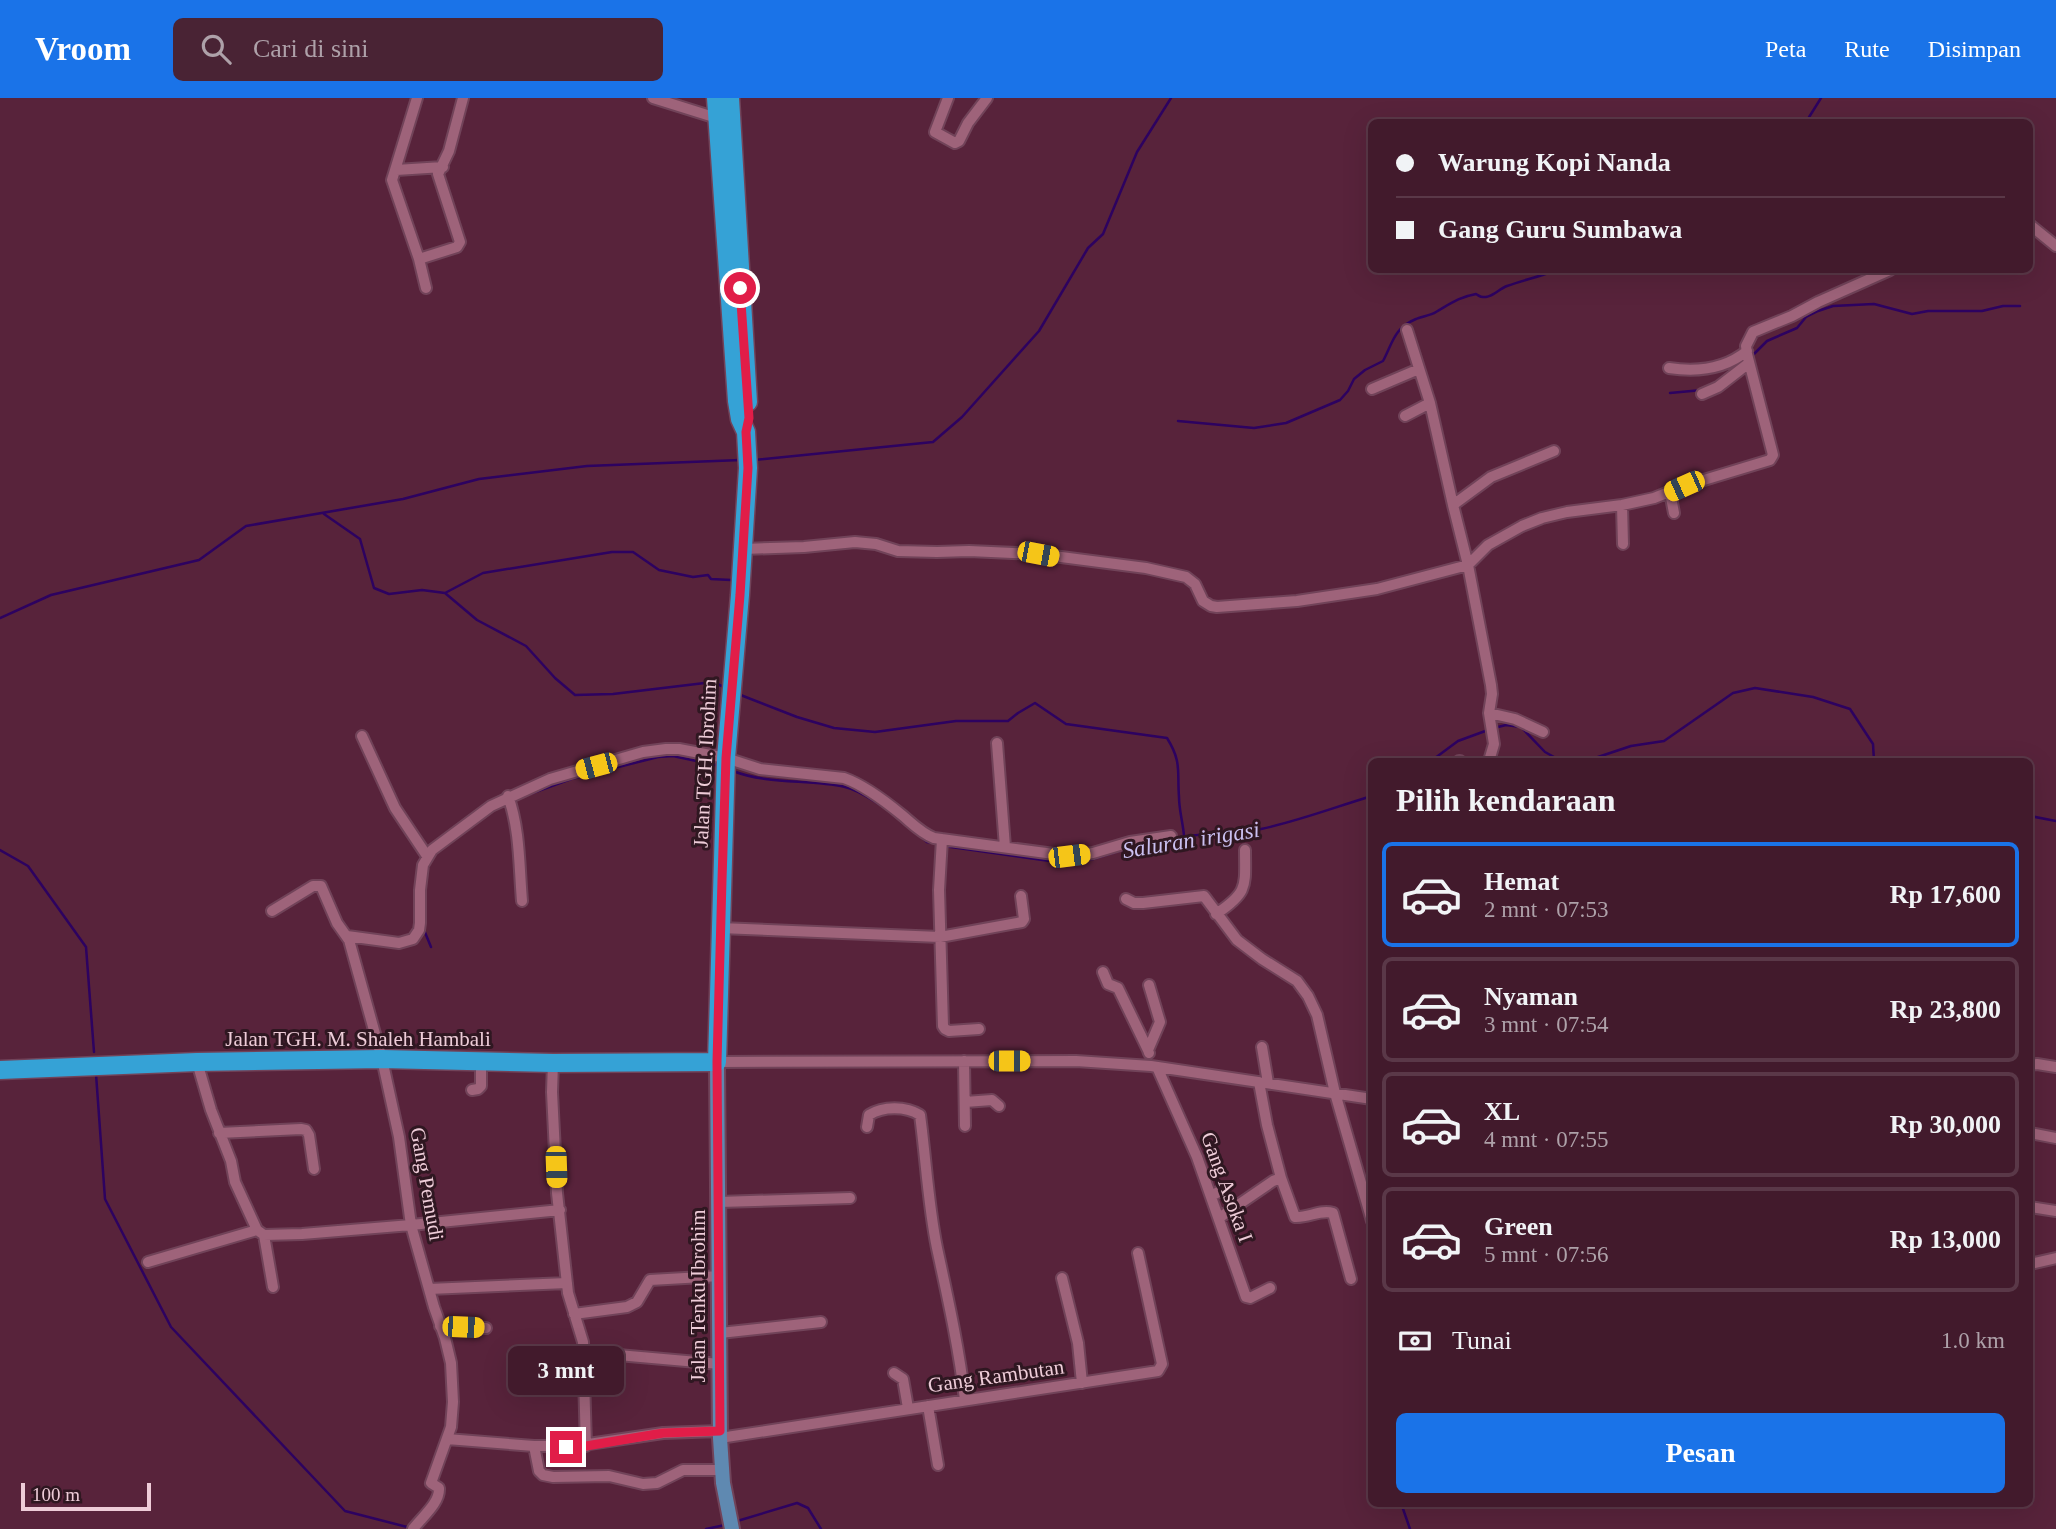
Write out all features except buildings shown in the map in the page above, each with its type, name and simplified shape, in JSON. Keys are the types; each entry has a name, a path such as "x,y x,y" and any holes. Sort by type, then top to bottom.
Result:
{"highway":[{"path":"716,98 724,119"},
{"path":"724,119 730,98"},
{"name":"Jalan TGH. Ibrohim","path":"717,1062 726,766 743,549 749,418 724,119"},
{"name":"Jalan TGH. M. Shaleh Hambali","path":"0,1070 197,1062 382,1059 554,1063 717,1062"}],"main road":[{"name":"Jalan Tenku Ibrohim","path":"717,1062 720,1434 722,1470 732,1529"}],"street":[{"path":"417,98 393,174 393,186 426,288"},
{"path":"418,259 457,247 460,242 438,176 449,151 463,98"},
{"path":"653,98 724,119"},
{"path":"947,98 935,132 955,143 959,141 968,123 987,98"},
{"path":"396,170 443,167"},
{"path":"2033,227 2056,246"},
{"path":"743,549 855,542 876,544 898,551 1038,554 1146,568 1186,577 1195,583 1203,601 1217,607 1297,601 1377,589 1468,565 1488,545 1542,518 1654,498 1770,460 1773,457 1749,363 1748,339 1753,332 1882,273"},
{"path":"1407,330 1430,403 1468,565 1491,685 1490,721 1494,744 1490,758"},
{"path":"1669,368 1710,368 1735,359 1747,351"},
{"path":"1702,394 1718,387 1749,363"},
{"path":"1372,389 1419,369"},
{"path":"1405,415 1430,403"},
{"path":"1453,505 1491,477 1554,451"},
{"path":"1670,492 1674,513"},
{"path":"1622,505 1622,544"},
{"path":"1490,721 1515,719 1542,732"},
{"path":"362,736 395,807 427,856"},
{"path":"997,743 1005,847"},
{"path":"349,942 399,943 407,942 417,934 420,922 420,881 427,856 491,806 550,779 653,749 679,749 726,766 850,780 886,802 919,831 942,843 1005,847 1069,856 1171,836"},
{"path":"509,800 520,864 522,901"},
{"path":"942,843 939,890 943,1028 949,1031 979,1029"},
{"path":"1216,914 1242,892 1245,880 1245,850"},
{"name":"Gang Pemudi","path":"272,911 318,884 321,886 337,923 349,942 382,1059 399,1137 411,1225 448,1350 452,1376 452,1415 447,1439 431,1483 439,1488 439,1493 414,1529"},
{"path":"720,928 940,937 1022,922 1024,919 1021,895"},
{"path":"1126,899 1143,903 1202,895 1207,898 1237,940 1297,981 1317,1015 1335,1093 1368,1207"},
{"path":"1103,972 1108,984 1118,988 1148,1050"},
{"path":"1148,1050 1160,1022 1149,985"},
{"path":"1262,1047 1267,1125 1295,1217 1327,1211 1333,1213 1350,1279"},
{"name":"Gang Asoka I","path":"1148,1050 1197,1157 1246,1297 1250,1298 1270,1288"},
{"path":"472,1090 481,1086 481,1060"},
{"path":"964,1061 965,1126"},
{"path":"717,1062 1076,1061 1154,1067 1368,1098"},
{"path":"197,1062 219,1133 231,1161 236,1187 261,1232 273,1287"},
{"path":"554,1063 554,1125 560,1210 567,1283 582,1335 584,1352 586,1446"},
{"path":"2033,1065 2056,1067"},
{"path":"965,1102 992,1100 999,1106"},
{"path":"867,1127 869,1115 874,1111 911,1109 920,1115 936,1246 951,1307 965,1400"},
{"path":"219,1133 306,1130 314,1169"},
{"path":"2033,1134 2056,1138"},
{"path":"1219,1218 1281,1178"},
{"path":"1211,1196 1224,1189"},
{"path":"719,1202 850,1198"},
{"path":"2033,1207 2056,1211"},
{"path":"148,1262 261,1232 302,1234 560,1210"},
{"name":"Gang Rambutan","path":"447,1439 534,1446 586,1446 663,1433 720,1434 1154,1372 1161,1367 1138,1253"},
{"path":"2033,1263 2056,1258"},
{"path":"574,1314 627,1307 636,1302 650,1280 720,1276"},
{"path":"1062,1278 1078,1343 1082,1383"},
{"path":"429,1289 567,1283"},
{"path":"720,1333 821,1322"},
{"path":"440,1326 486,1328"},
{"path":"584,1352 720,1364"},
{"path":"894,1373 903,1379 908,1408"},
{"path":"928,1406 937,1465"},
{"path":"534,1446 539,1471 543,1475 553,1477 609,1476 643,1484 657,1483 683,1470 722,1470"}],"waterway":[{"path":"755,460 933,442 962,417 1039,331 1088,248 1103,234 1137,152 1171,98"},
{"path":"1808,119 1821,98"},
{"path":"1178,421 1254,428 1286,423 1340,400 1354,379 1383,361 1395,336 1409,323 1465,297 1476,294 1489,296 1507,286 1549,273"},
{"path":"1750,358 1767,341 1797,328 1806,317 1833,306 1874,304 1912,314 1928,311 1982,311 2003,306 2020,306"},
{"path":"1670,393 1702,390"},
{"path":"0,618 51,595 199,560 246,526 403,499 479,479 587,466 741,460"},
{"path":"324,514 360,539 374,588 389,594 422,590 445,593 477,620 526,646 555,678 575,695 613,694 713,682 726,688"},
{"path":"445,593 483,573 612,552 633,552 659,570 693,577 708,575 711,579 731,580"},
{"name":"Saluran irigasi","path":"1595,758 1631,746 1664,741 1733,693 1755,688 1813,697 1850,709 1873,744 1874,758"},
{"path":"738,694 834,728 875,732 956,721 1008,721 1035,703 1066,724 1167,738 1177,760 1184,836"},
{"name":"Saluran irigasi","path":"1494,728 1506,725 1521,727 1545,752 1562,758"},
{"name":"Saluran irigasi","path":"1435,758 1458,741 1488,730"},
{"name":"Saluran irigasi","path":"527,795 571,779 658,757 673,756 720,766"},
{"name":"Saluran irigasi","path":"733,771 760,778 845,787 884,807"},
{"name":"Saluran irigasi","path":"1174,839 1261,829 1368,797"},
{"name":"Saluran irigasi","path":"2033,817 2056,821"},
{"name":"Saluran irigasi","path":"922,837 927,842 934,843"},
{"name":"Saluran irigasi","path":"944,846 1064,863 1165,842"},
{"path":"0,850 28,866 86,947 94,1052"},
{"name":"Saluran irigasi","path":"424,930 431,947"},
{"path":"96,1074 105,1199 171,1327 345,1511 411,1528"},
{"path":"734,1522 797,1503 808,1508 821,1529"},
{"path":"1402,1507 1410,1529"},
{"path":"706,1529 725,1525"}],"route":[{"path":"566,1447 663,1433 720,1431 717,1062 722,880 726,758 740,595 748,468 746,432 749,418 740,288"}]}
